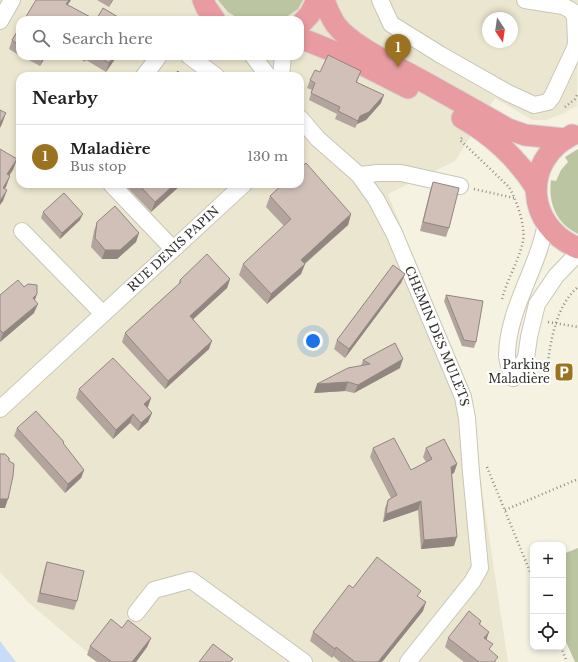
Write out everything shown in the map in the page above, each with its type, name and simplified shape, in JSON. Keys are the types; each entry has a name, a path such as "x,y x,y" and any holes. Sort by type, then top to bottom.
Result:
{"main road":[{"path":"204,0 206,7 212,16"},
{"path":"304,21 310,14 317,0"},
{"path":"324,0 336,25 360,45 508,129 525,135 571,136"},
{"path":"304,40 345,56 404,86 471,123 486,134 515,161 527,174 536,188"},
{"path":"571,136 553,148 544,160 538,173 536,188 538,206 546,223 555,235 568,244 578,248"}],"street":[{"path":"0,21 12,0"},
{"path":"380,0 391,24 441,55 508,93 534,105 548,102 552,97 575,48 575,17 572,11 564,3 525,0"},
{"path":"147,72 156,60"},
{"path":"194,60 211,72"},
{"path":"256,60 265,72"},
{"path":"281,72 283,60"},
{"name":"CHEMIN DES MULETS","path":"304,127 359,175 376,199 394,233 463,398 467,418 480,568 472,582 408,662"},
{"path":"359,175 401,173 460,186"},
{"path":"115,188 173,249"},
{"name":"RUE DENIS PAPIN","path":"0,409 240,188"},
{"path":"546,223 541,246 516,308 511,326 506,356 513,378 526,358 528,342 537,304 556,276 578,253"},
{"path":"22,231 103,314"},
{"path":"136,612 154,590 192,580 286,657 304,662"}],"path":[{"path":"460,140 509,187 523,226 523,240 501,302"},
{"path":"460,186 514,198"},
{"path":"547,370 556,324 566,302 578,287"},
{"path":"556,324 578,327"},
{"path":"485,460 533,578"},
{"path":"505,510 578,479"},
{"path":"562,650 567,662"}],"shaded area":[{"path":"0,0 578,0 577,106 546,120 532,120 495,98 455,161 388,194 467,390 508,662 99,662 29,603 0,572"}],"green space":[{"path":"218,0 303,0 298,9 288,16 234,16 228,12"},
{"path":"578,149 578,234 564,224 555,212 552,204 550,188 551,180 556,181 561,170 568,162 565,157"},
{"path":"578,548 578,662 575,662 566,642 566,553"}],"water":[{"path":"0,641 16,662 0,662"}],"building":[{"path":"36,0 69,0 66,4 88,16 26,16"},
{"path":"103,8 116,16 98,16"},
{"path":"16,34 16,43 12,40"},
{"path":"328,55 361,71 356,82 384,95 369,112 360,116 358,121 338,111 340,107 311,93 315,83 310,80 315,70 320,72"},
{"path":"104,60 111,60 109,63"},
{"path":"0,110 6,113 0,123"},
{"path":"0,149 16,158 16,160 7,174 10,176 3,188 7,190 0,201"},
{"path":"306,163 351,214 301,260 305,264 271,294 243,264 291,219 270,196 279,188 304,188 304,165"},
{"path":"433,182 459,188 449,228 423,222"},
{"path":"142,188 171,188 155,202"},
{"path":"64,193 83,214 62,233 43,212"},
{"path":"115,206 139,233 120,250 105,250 95,238 97,222"},
{"path":"207,254 230,279 190,316 212,341 168,381 125,333 181,282 180,280"},
{"path":"393,265 405,274 349,349 337,340"},
{"path":"18,280 24,287 28,284 37,285 37,294 33,298 38,304 3,333 0,330 0,295"},
{"path":"446,295 483,301 476,342 464,340"},
{"path":"395,343 403,359 358,385 348,382 317,384 348,368 370,364 363,360"},
{"path":"113,358 151,398 144,404 152,413 141,423 133,414 116,430 79,389"},
{"path":"36,411 64,442 63,443 84,470 68,484 17,428"},
{"path":"394,438 411,470 432,459 426,448 444,439 457,464 451,467 457,537 424,540 421,501 386,514 388,500 397,495 373,448"},
{"path":"0,454 5,454 9,458 9,461 14,464 8,499 0,499"},
{"path":"377,557 421,591 417,596 426,602 378,662 355,662 313,632 349,585 353,588"},
{"path":"47,562 84,571 77,601 40,593"},
{"path":"469,611 481,621 479,624 489,632 484,638 493,644 489,649 498,657 494,662 479,662 448,638"},
{"path":"111,619 122,628 128,620 151,638 132,662 112,662 90,646"},
{"path":"213,644 233,659 230,662 199,662"}],"place":[{"name":"Maladière","path":"398,67"},
{"name":"Parking Maladière","path":"564,372"}]}
